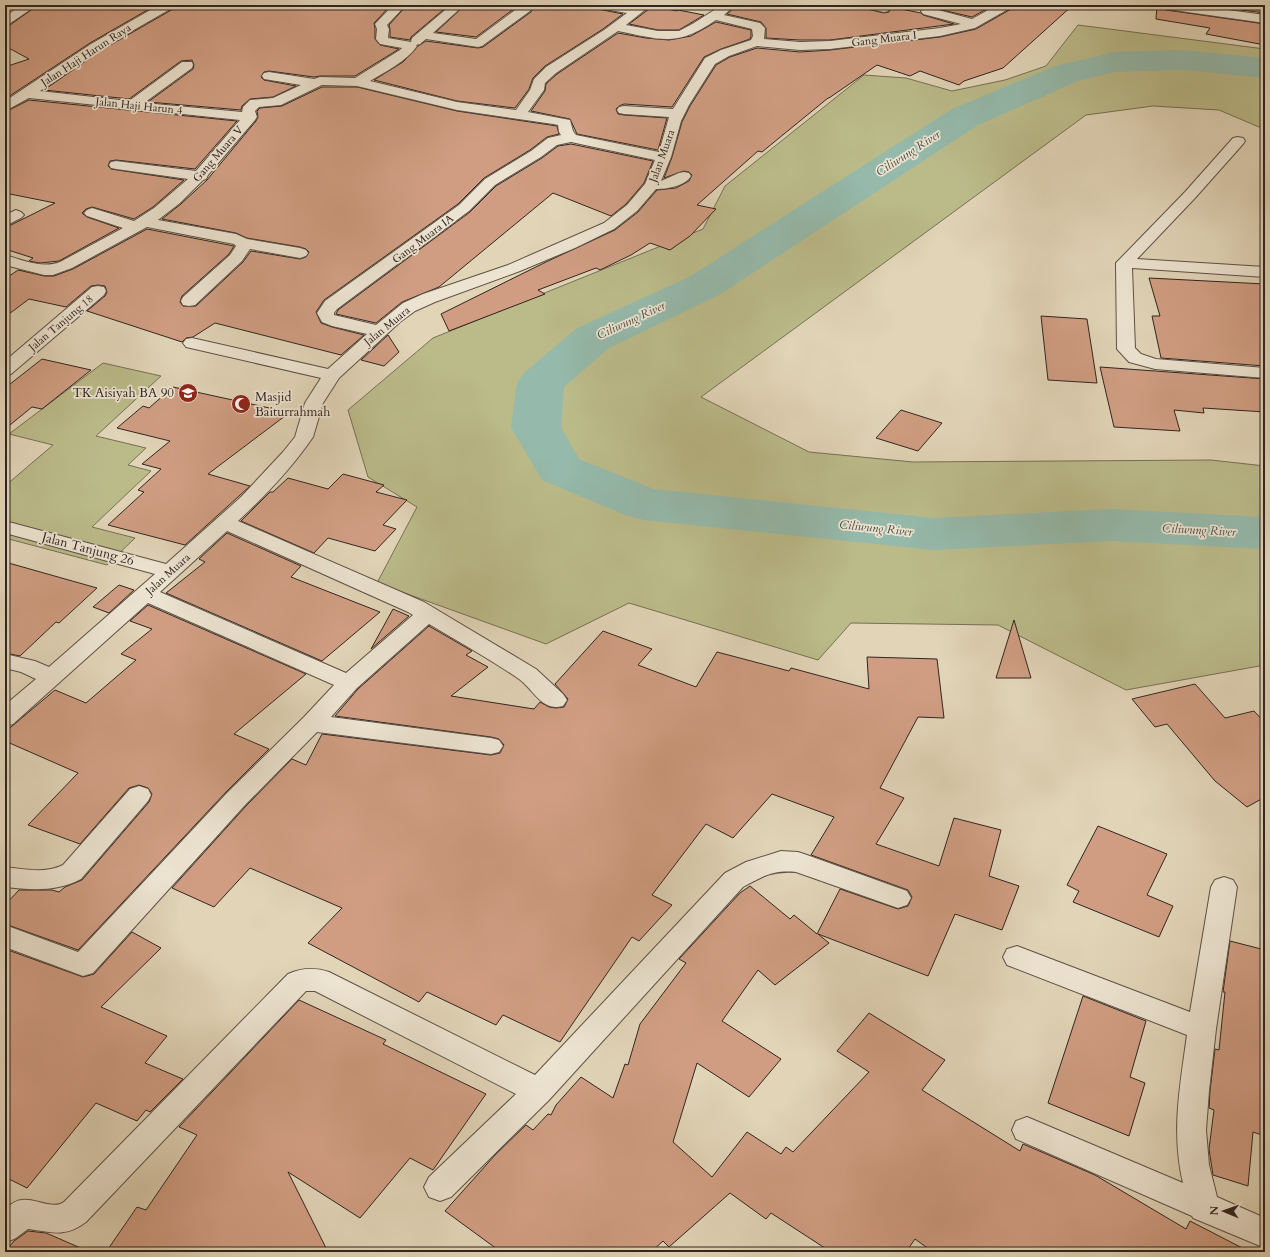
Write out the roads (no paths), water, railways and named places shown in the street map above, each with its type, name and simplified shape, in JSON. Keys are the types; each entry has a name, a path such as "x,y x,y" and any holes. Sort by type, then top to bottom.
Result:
{"street":[{"path":"5,20 31,5"},
{"name":"Jalan Haji Harun Raya","path":"5,107 27,94 95,47 168,5"},
{"path":"400,5 382,22 382,40 411,46"},
{"name":"Gang Muara V","path":"6,261 44,270 60,267 141,224 201,176 250,117 248,110 256,103 276,102 314,83 325,81 356,82 366,78 397,58 458,5"},
{"path":"423,35 478,43 531,8 508,5"},
{"path":"602,5 641,8"},
{"path":"617,27 662,35 679,35 694,28 731,5"},
{"path":"871,5 884,8"},
{"name":"Gang Muara I","path":"756,42 800,46 830,45 944,31 974,23 1005,5"},
{"path":"1166,5 1265,19"},
{"path":"1204,10 1215,5"},
{"path":"520,114 537,90 539,82 551,70 617,27 641,8"},
{"path":"927,11 974,23"},
{"path":"1231,14 1265,14"},
{"path":"714,16 759,28 759,36 756,42"},
{"name":"Jalan Muara","path":"5,718 171,572 248,501 290,456 304,436 314,403 332,375 378,331 409,307 514,268 570,245 609,226 632,208 652,185 664,157 678,113 710,62 725,53 756,42"},
{"path":"131,106 187,65"},
{"path":"269,76 314,83"},
{"path":"356,82 457,106 554,120 565,123 566,132 571,138"},
{"name":"Jalan Haji Harun 4","path":"27,94 206,114 250,117"},
{"path":"670,99 686,100"},
{"path":"624,110 678,113"},
{"name":"Gang Muara IA","path":"378,331 338,322 328,318 325,313 331,305 464,208 490,182 536,154 553,141 571,138 664,157"},
{"path":"1238,142 1190,195 1124,263 1126,349 1135,358 1155,364 1265,373"},
{"path":"116,166 201,176"},
{"path":"652,185 665,185 684,176"},
{"path":"92,213 141,224 222,236 236,239 243,243 300,253"},
{"path":"189,301 236,258 244,246 243,243"},
{"path":"1124,263 1265,272"},
{"name":"Jalan Tanjung 18","path":"5,370 98,291"},
{"path":"192,343 332,375"},
{"path":"224,522 416,607 528,674 555,700"},
{"name":"Jalan Tanjung 26","path":"5,527 171,572"},
{"path":"146,594 349,683"},
{"path":"5,936 83,965 236,800 349,683 427,614"},
{"path":"5,661 27,666 51,677"},
{"path":"312,723 492,746"},
{"path":"5,877 41,880 62,878 72,872 139,795"},
{"path":"440,1187 539,1091 734,880 768,864 781,861 798,862 898,898"},
{"path":"1204,1208 1194,1165 1191,1130 1194,1091 1202,1029 1224,887"},
{"path":"1017,957 1202,1029"},
{"path":"5,1228 22,1214 33,1214 61,1219 68,1217 75,1212 283,998 296,981 308,979 319,980 539,1091"},
{"path":"1027,1130 1204,1208 1265,1233"}],"waterway":[{"name":"Ciliwung River","path":"1265,68 1182,60 1115,62 1067,73 965,117 704,286 593,338 541,383 536,427 560,469 644,504 934,534 1112,525 1265,533"}],"place":[{"name":"TK Aisiyah BA 90","path":"188,393"},
{"name":"Masjid Baiturrahmah","path":"241,404"}]}
